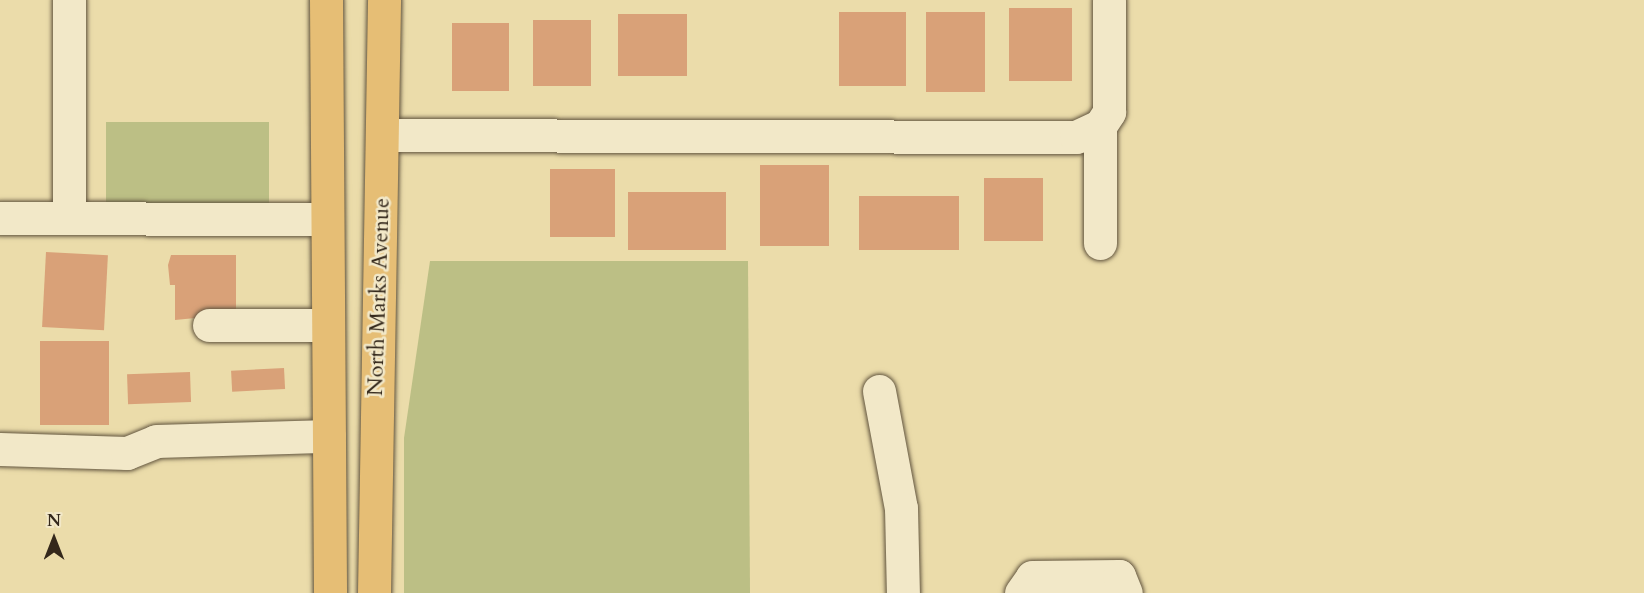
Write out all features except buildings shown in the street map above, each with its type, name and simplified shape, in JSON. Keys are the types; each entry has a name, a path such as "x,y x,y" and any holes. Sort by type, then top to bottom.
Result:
{"main road":[{"name":"North Marks Avenue","path":"326,0 330,593"},
{"name":"North Marks Avenue","path":"374,593 384,0"}],"lane":[{"path":"69,0 69,216"},
{"path":"383,135 1076,137 1100,126 1109,112 1109,0"},
{"path":"1100,126 1100,243"},
{"path":"0,218 69,216 327,219"},
{"path":"209,325 328,325"},
{"path":"879,392 900,508 903,593"},
{"path":"0,449 127,453 156,441 329,436"},
{"path":"1021,593 1032,577 1097,576 1119,576 1126,593"}],"green space":[{"path":"106,122 269,122 269,232 106,232"},
{"path":"430,261 748,261 750,593 404,593 404,438"}]}
